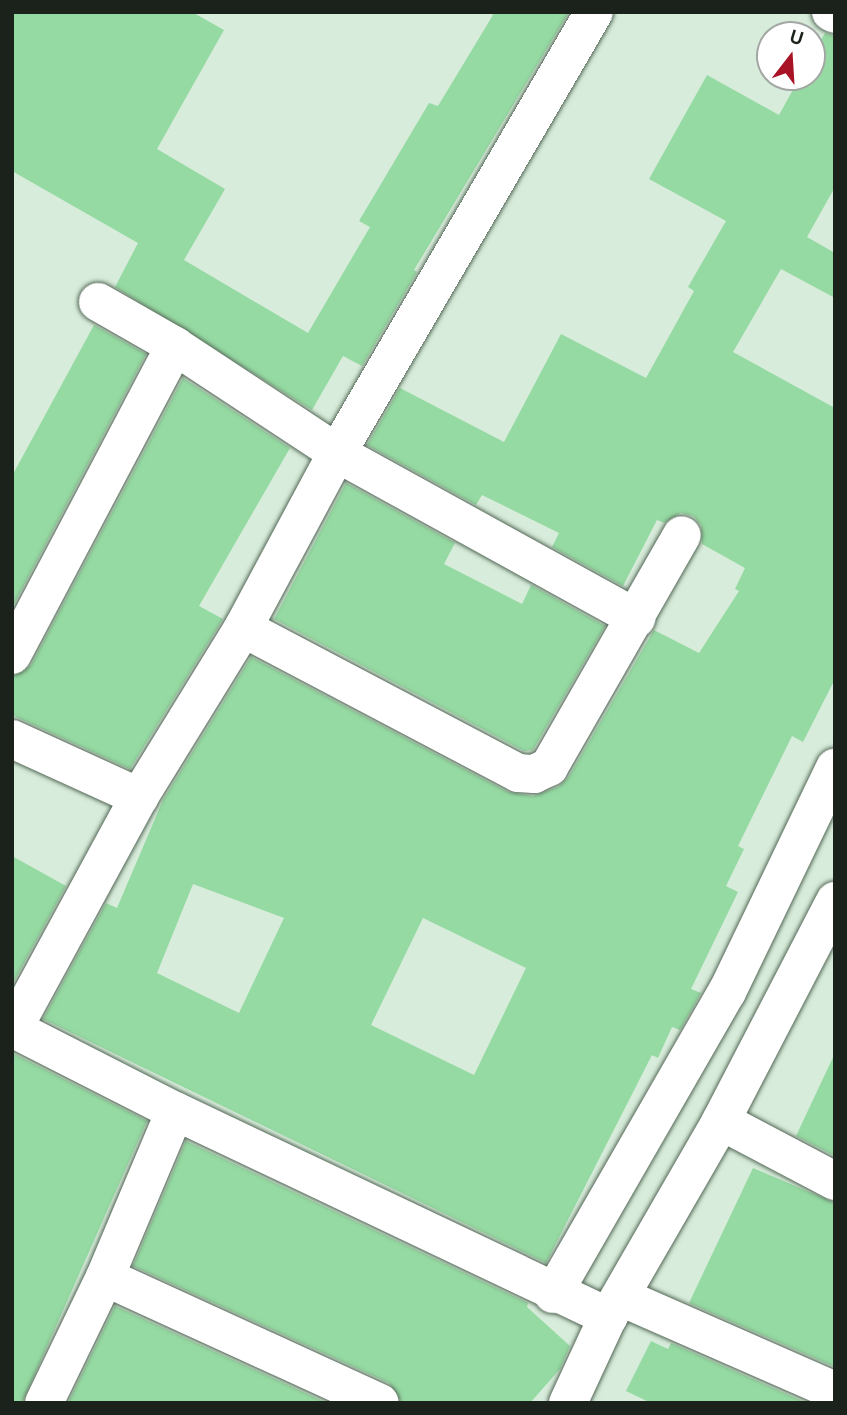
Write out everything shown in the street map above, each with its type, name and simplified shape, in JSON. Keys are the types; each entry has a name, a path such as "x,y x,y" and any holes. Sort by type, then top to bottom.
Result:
{"street":[{"path":"594,12 337,453 243,628 139,797 13,1029 174,1111 553,1294 615,1307 822,1393"},
{"path":"98,302 175,346 337,453 636,618"},
{"path":"12,655 175,346"},
{"path":"243,628 518,773 534,774 549,767 682,535"},
{"path":"12,738 139,797"},
{"path":"553,1294 727,992 835,768"},
{"path":"568,1403 615,1307 721,1121 835,901"},
{"path":"44,1403 105,1277 174,1111"},
{"path":"721,1121 835,1181"},
{"path":"105,1277 380,1403"}],"building":[{"path":"12,12 192,12 224,30 157,149 225,189 184,260 308,333 370,227 359,221 429,103 438,106 493,15 488,12 569,12 414,270 417,272 362,366 343,356 312,410 115,287 138,243 12,171"},
{"path":"826,33 835,36 835,187 807,237 835,253 835,298 781,269 733,352 835,408 835,679 803,742 792,736 738,846 744,849 726,886 738,892 691,989 701,993 680,1030 672,1027 658,1058 652,1055 546,1263 43,1019 106,903 117,908 163,800 251,657 508,792 533,796 558,787 568,778 654,630 699,653 739,591 735,589 745,568 702,544 701,525 693,516 681,513 664,523 657,520 623,586 552,547 559,533 482,495 476,505 367,445 400,388 504,442 561,334 646,378 694,291 688,287 726,221 649,179 707,75 779,115 792,91 826,91","holes":["193,884 284,918 239,1013 157,973","423,918 526,968 474,1075 371,1025"]},
{"path":"94,325 146,354 12,608 12,476"},
{"path":"183,378 290,448 199,606 223,619 130,769 12,715 12,677 31,665"},
{"path":"346,483 455,543 444,564 522,604 531,585 605,626 533,750 524,751 274,619"},
{"path":"12,856 66,886 12,985"},
{"path":"12,1053 147,1121 22,1403 12,1403"},
{"path":"835,1053 835,1156 796,1136"},
{"path":"186,1141 528,1303 527,1307 570,1346 560,1369 530,1403 402,1403 389,1383 133,1266"},
{"path":"753,1168 835,1203 835,1367 689,1303"},
{"path":"115,1306 327,1403 68,1403"},
{"path":"651,1341 668,1349 671,1343 807,1403 651,1403 626,1391"}]}
